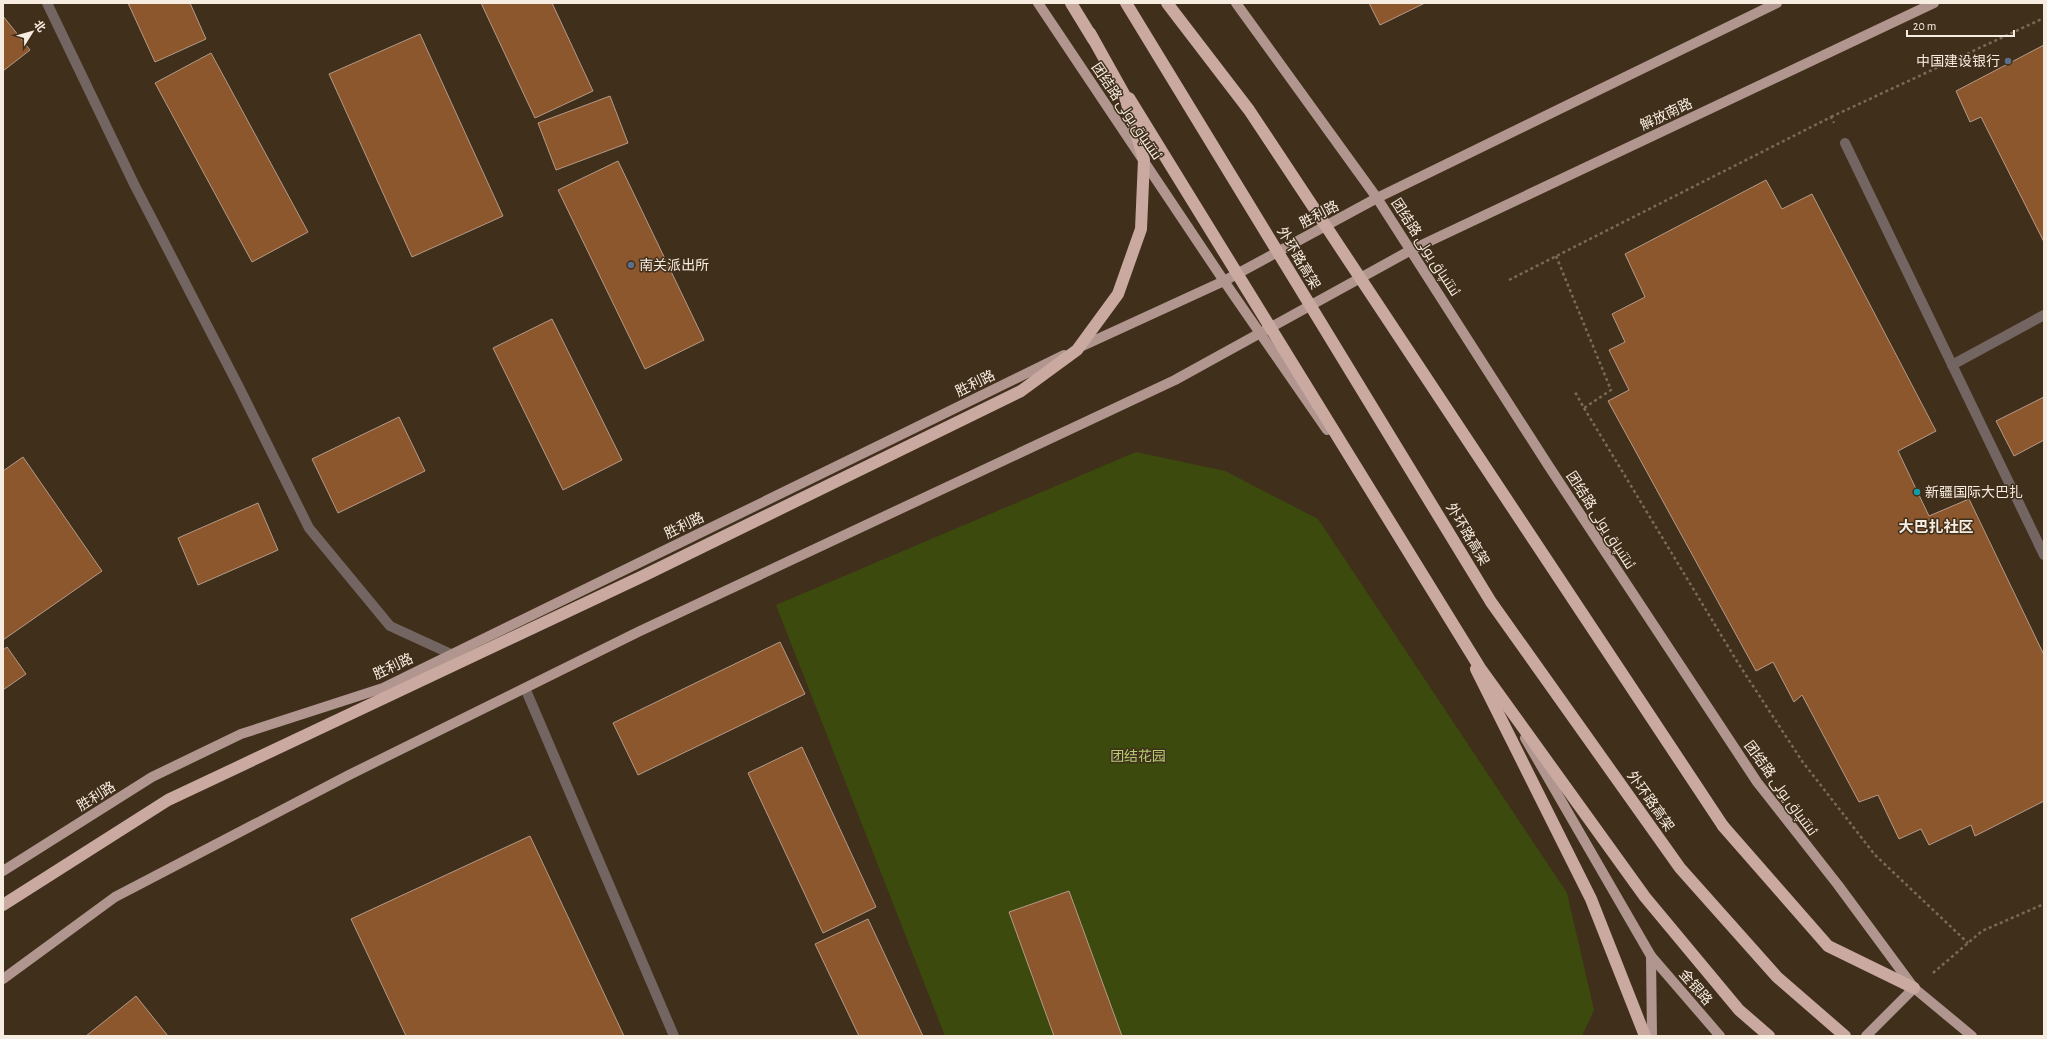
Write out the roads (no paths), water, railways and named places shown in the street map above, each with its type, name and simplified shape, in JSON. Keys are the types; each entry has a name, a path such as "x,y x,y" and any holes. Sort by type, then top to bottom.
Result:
{"highway":[{"path":"1071,3 1480,668 1645,897 1739,1010 1769,1036"},
{"name":"外环路高架","path":"1126,3 1491,602 1680,868 1777,977 1845,1036"},
{"path":"1168,3 1249,110 1723,826 1828,946 1914,988"},
{"path":"3,905 168,800 642,576 1021,391 1077,350 1118,294 1141,229 1144,160 1124,94 1090,33"},
{"path":"1457,630 1591,899 1645,1036"}],"main road":[{"name":"团结路 ئىتتىپاق يولى","path":"1038,3 1224,281 1438,589 1652,956"},
{"name":"团结路 ئىتتىپاق يولى","path":"1236,3 1377,198 1552,471 1757,782 1838,885 1914,988"},
{"name":"胜利路","path":"3,871 152,777 166,770 241,734 382,688 1108,334 1224,281 1377,198 1778,3"},
{"name":"解放南路","path":"3,979 115,897 349,775 638,632 1175,380 1410,250 1934,3"},
{"path":"1652,956 1652,1036"},
{"name":"金银路","path":"1652,956 1720,1036"},
{"path":"1866,1036 1914,988 1972,1036"}],"street":[{"path":"46,3 134,184 239,387 309,528 390,626 451,654"},
{"path":"1845,143 2044,555"},
{"path":"1952,365 2044,315"},
{"path":"525,688 674,1036"}],"place":[{"name":"中国建设银行","path":"2008,61"},
{"name":"南关派出所","path":"631,265"},
{"name":"新疆国际大巴扎","path":"1917,492"}],"district":[{"name":"大巴扎社区","path":"1936,527"}],"park label":[{"name":"团结花园","path":"1138,756"}]}
